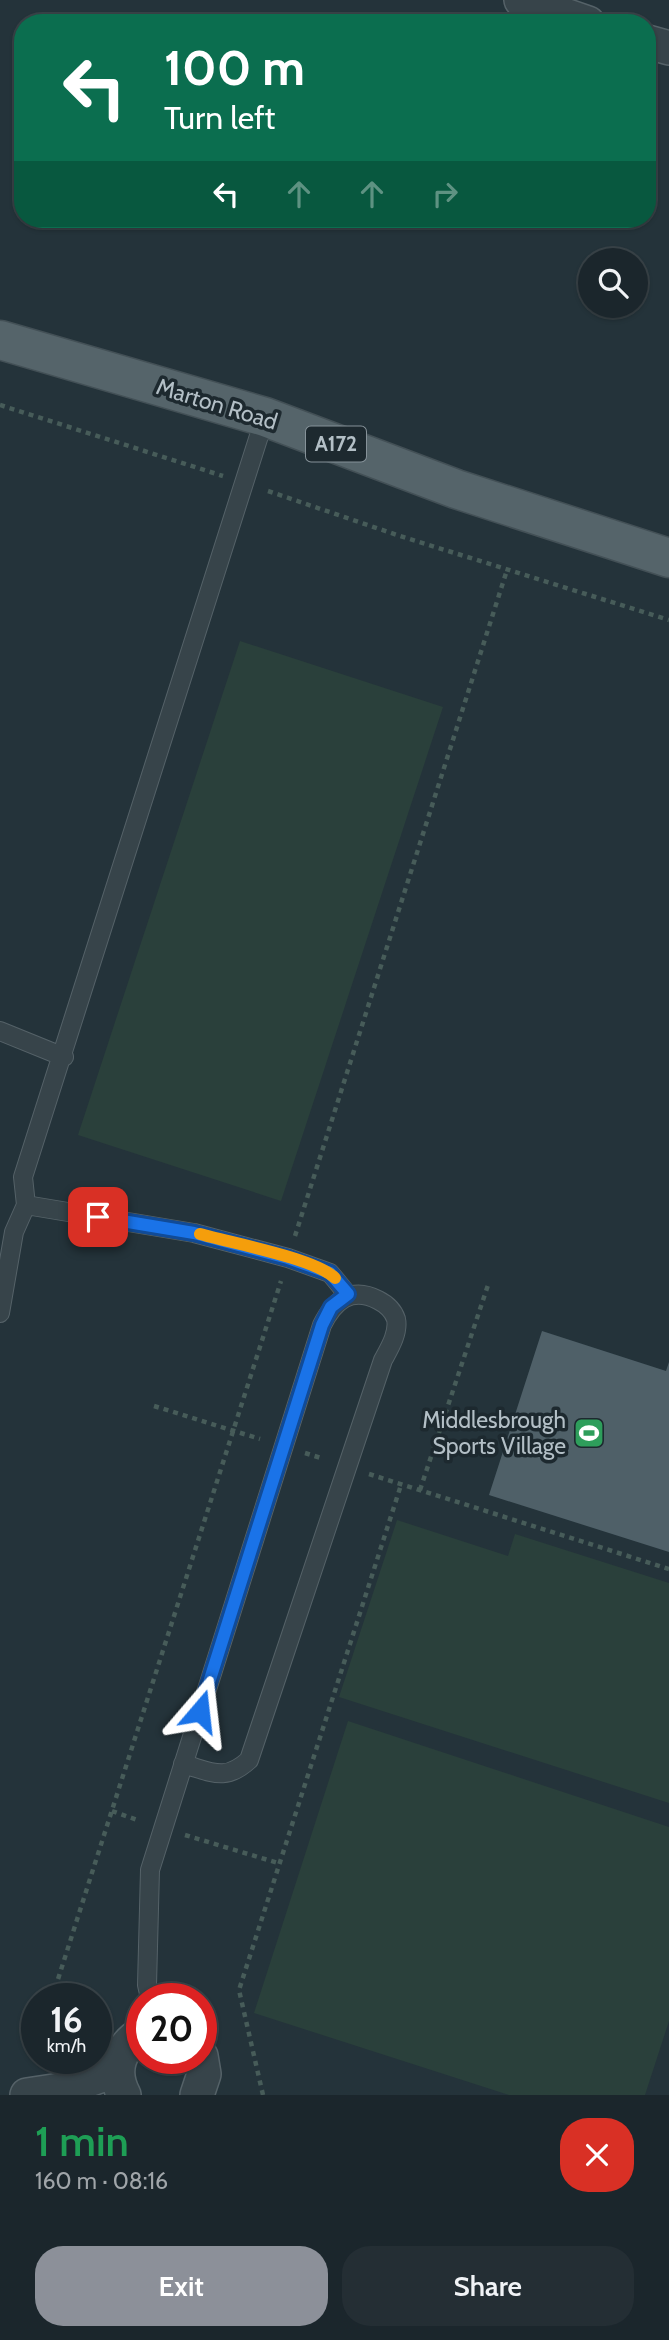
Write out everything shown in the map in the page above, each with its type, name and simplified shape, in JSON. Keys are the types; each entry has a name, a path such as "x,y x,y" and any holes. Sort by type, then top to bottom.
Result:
{"main road":[{"name":"Marton Road","path":"0,340 265,417 456,489 669,558"}],"street":[{"path":"521,0 562,14"},
{"path":"27,2095 120,2083 122,2051 126,2047"},
{"path":"197,2095 204,2074"}],"lane":[{"path":"0,1313 14,1231 26,1205 23,1177 64,1057 198,622 265,417"},
{"path":"0,1031 64,1057"},
{"path":"26,1205 194,1233 288,1258 330,1273 348,1294"},
{"path":"147,1983 150,1870 183,1764 282,1446 322,1325 331,1307 348,1294 359,1293 387,1304 396,1320 394,1340 383,1360 249,1760 236,1772 222,1775 183,1764"}],"path":[{"path":"0,405 506,570 669,620"},
{"path":"57,1983 506,570"},
{"path":"420,1490 488,1285"},
{"path":"154,1406 669,1569"},
{"path":"263,2095 239,1990 401,1485"},
{"path":"112,1811 148,1823"},
{"path":"187,1835 278,1863"}],"green space":[{"path":"240,641 443,707 281,1201 78,1135"},
{"path":"397,1520 508,1556 515,1534 669,1583 669,1803 339,1697"},
{"path":"348,1721 669,1827 669,2021 645,2095 509,2095 254,2013"}],"building":[{"name":"Middlesbrough Sports Village","path":"542,1331 666,1371 669,1362 669,1552 489,1495"}],"slow traffic":[{"path":"200,1234 322,1269 335,1278"}],"place":[{"name":"Middlesbrough Sports Village","path":"589,1433"}],"route":[{"path":"98,1217 194,1233 288,1258 330,1273 348,1294 331,1307 322,1325 200,1711"}]}
